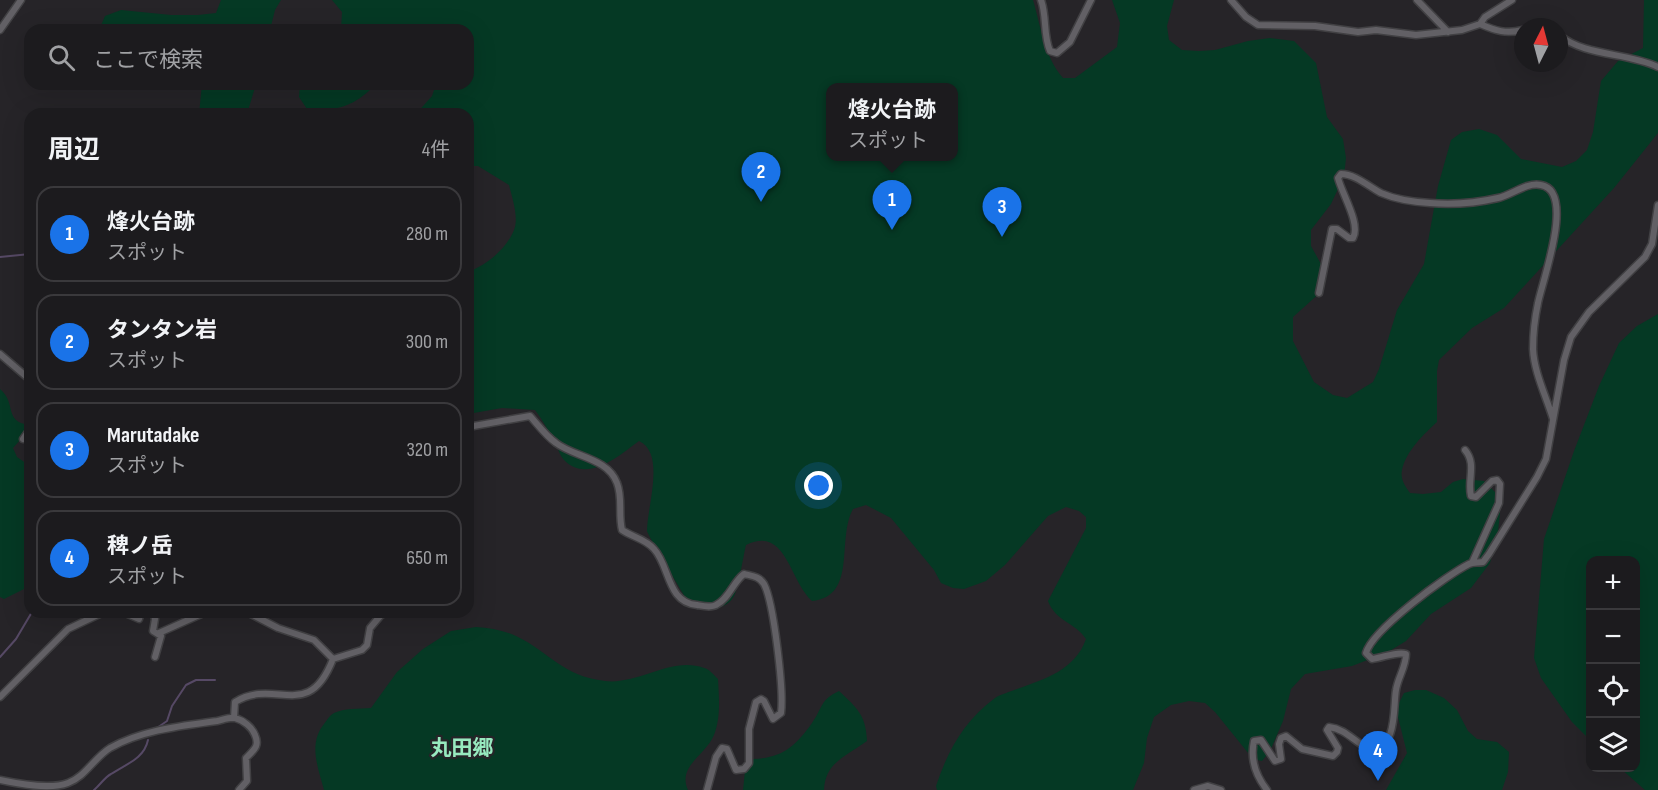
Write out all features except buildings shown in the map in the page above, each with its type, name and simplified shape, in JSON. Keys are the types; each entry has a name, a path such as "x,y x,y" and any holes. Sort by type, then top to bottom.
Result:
{"street":[{"path":"0,30 21,0"},
{"path":"1041,0 1047,45 1050,51 1057,53 1070,42 1091,0"},
{"path":"1232,0 1246,16 1258,25 1315,26 1358,32 1376,30 1416,35 1462,30 1480,24 1485,17 1512,0"},
{"path":"1417,0 1448,32"},
{"path":"1480,24 1497,32 1514,32"},
{"path":"1568,40 1577,46 1658,67"},
{"path":"1319,293 1332,229 1349,238 1353,238 1355,234 1355,224 1338,178 1341,174 1348,174 1400,200 1430,203 1477,202 1501,197 1529,185 1547,187 1555,197 1557,206 1553,244 1537,305 1533,345 1536,368 1553,419"},
{"path":"1267,790 1259,780 1252,754 1254,741 1261,740 1275,761 1281,759 1279,744 1281,738 1286,736 1302,749 1335,755 1338,748 1328,734 1329,727 1338,728 1349,734 1365,747 1374,748 1383,743 1393,725 1395,692 1406,664 1406,654 1398,653 1372,659 1366,653 1368,647 1372,640 1405,610 1448,578 1472,563 1483,562 1546,459 1564,360 1571,337 1589,312 1645,257 1652,244 1658,205"},
{"path":"0,354 24,375"},
{"path":"474,426 530,416 554,442 606,468 617,481 622,530 654,548 660,556 675,592 690,605 715,606 724,600 744,574 758,577 764,584 771,601 782,702 780,713 773,719 764,701 761,699 756,702 749,729 749,763 744,769 736,770 727,749 722,748 716,758 707,790"},
{"path":"1465,450 1470,455 1472,468 1472,496 1476,497 1492,481 1497,480 1500,484 1499,503 1472,563"},
{"path":"0,696 68,629 90,618"},
{"path":"155,618 153,631 159,633 193,618"},
{"path":"259,618 278,628 314,640 333,659"},
{"path":"333,659 362,650 367,645 370,628 378,618"},
{"path":"155,657 161,636 159,633"},
{"path":"234,718 235,702 244,697 267,693 297,696 308,693 318,685 333,659"},
{"path":"0,780 27,786 66,784 77,779 97,757 112,747 170,728 234,718 249,725 258,742 256,748 246,758 247,781 239,790"},
{"path":"1194,790 1208,786 1221,790"}],"green space":[{"path":"221,0 281,0 275,10 272,24 102,24 105,16 121,10 171,15 216,13"},
{"path":"332,0 1033,0 1047,51 1063,78 1075,78 1117,47 1120,23 1112,0 1174,0 1167,26 1169,40 1182,50 1215,50 1270,38 1294,41 1316,63 1327,117 1343,139 1346,158 1344,176 1331,204 1311,230 1311,246 1327,275 1322,291 1293,317 1293,341 1314,382 1333,395 1347,398 1373,382 1397,310 1424,264 1438,186 1451,140 1462,132 1479,129 1497,135 1521,159 1562,167 1576,161 1587,150 1593,132 1601,81 1618,61 1643,48 1644,0 1658,0 1658,133 1614,188 1504,308 1472,328 1439,360 1437,422 1411,450 1404,463 1402,476 1410,493 1441,492 1453,482 1463,479 1484,481 1497,494 1500,514 1490,563 1471,588 1431,614 1406,641 1388,652 1352,666 1305,674 1291,689 1283,721 1270,751 1262,761 1253,759 1205,703 1189,701 1171,705 1154,717 1147,738 1144,763 1133,790 937,790 936,786 952,748 974,716 1000,695 1058,672 1067,666 1081,650 1086,639 1082,633 1061,618 1051,608 1048,601 1086,528 1086,517 1079,511 1066,507 1048,516 1005,565 986,581 964,589 953,588 941,583 934,570 891,518 866,505 853,509 848,522 841,578 835,589 826,597 812,601 804,592 778,548 770,542 759,541 746,545 738,586 734,596 726,605 715,609 691,607 647,531 653,468 652,457 647,447 639,441 603,465 583,469 573,467 563,458 535,410 502,408 474,413 474,269 490,260 503,248 515,227 516,217 509,185 478,166 474,166 474,108 421,108 432,96 434,90 474,90 474,24 341,24 342,12"},
{"path":"201,90 254,90 249,108 200,108"},
{"path":"300,90 370,90 361,98 336,108 306,108 299,97"},
{"path":"1658,314 1658,790 1645,790 1625,772 1640,772 1640,556 1586,556 1586,736 1572,722 1541,678 1534,658 1544,539 1599,386 1619,343 1637,326"},
{"path":"0,389 8,400 13,416 24,424 24,436 13,448 17,457 24,462 24,589 4,599 0,597"},
{"path":"476,627 516,636 567,669 605,681 630,679 679,666 692,665 710,671 718,679 718,721 710,742 689,767 686,774 688,790 324,790 315,748 319,732 330,716 342,710 371,708 397,672 423,649 451,631"},
{"path":"1426,690 1444,698 1457,710 1468,731 1477,739 1497,742 1509,752 1508,772 1502,790 1386,790 1407,753 1396,709 1404,693"},
{"path":"839,691 851,702 862,718 867,741 833,766 825,780 824,790 743,790 745,771 753,759 772,756 794,745 812,723 825,701"}],"waterway":[{"path":"0,257 24,255"},
{"path":"0,657 16,639 28,618"},
{"path":"154,730 167,721 172,706 186,685 196,680 215,680"},
{"path":"94,790 109,775 143,752 148,740"}],"place":[{"name":"タンタン岩","path":"761,202"},
{"name":"烽火台跡","path":"892,230"},
{"name":"Marutadake","path":"1002,237"},
{"name":"稗ノ岳","path":"1378,781"}],"district":[{"name":"丸田郷","path":"462,748"}]}
